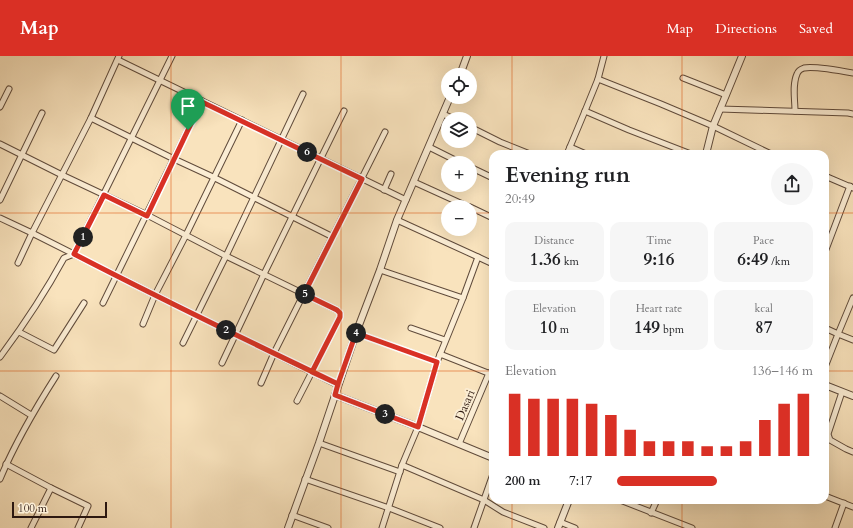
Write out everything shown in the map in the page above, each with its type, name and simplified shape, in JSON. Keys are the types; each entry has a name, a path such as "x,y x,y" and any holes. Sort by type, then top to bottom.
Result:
{"street":[{"path":"0,357 19,332 64,258 74,254 172,56"},
{"path":"463,68 467,56"},
{"path":"569,150 598,79 604,56"},
{"path":"707,150 713,126 742,56"},
{"path":"18,263 91,118 119,58 202,102 406,200"},
{"path":"795,111 795,84 799,71 804,68 812,68 853,73"},
{"path":"683,78 726,95"},
{"path":"598,79 713,126 762,150"},
{"path":"0,107 9,89"},
{"path":"183,343 303,94"},
{"path":"103,303 202,102"},
{"path":"720,109 853,114"},
{"path":"222,363 344,111"},
{"path":"585,111 681,150"},
{"path":"0,200 42,113"},
{"path":"91,118 214,177 333,237"},
{"path":"288,528 397,220 441,119"},
{"path":"143,324 155,296 242,120"},
{"path":"477,130 520,150"},
{"path":"261,383 274,353 362,179 384,132"},
{"path":"0,144 337,310 340,313 340,317 297,401"},
{"path":"570,147 577,150"},
{"path":"429,148 446,156"},
{"path":"477,170 489,176"},
{"path":"384,190 391,174"},
{"path":"829,178 851,187 829,242"},
{"path":"414,182 454,200"},
{"path":"477,210 489,216"},
{"path":"0,218 155,296 338,384"},
{"path":"397,220 489,262"},
{"path":"382,528 402,465 418,427 437,362 464,298 478,257"},
{"path":"380,270 464,298"},
{"path":"829,357 853,298"},
{"path":"19,332 54,350 84,303"},
{"path":"411,328 446,340"},
{"path":"829,330 853,340"},
{"path":"356,333 437,362"},
{"path":"440,354 489,373"},
{"path":"0,479 31,415 56,376"},
{"name":"Dasari","path":"459,444 489,378"},
{"path":"829,387 853,396"},
{"path":"829,431 842,392"},
{"path":"335,395 489,456"},
{"path":"0,396 31,415"},
{"path":"829,437 830,440 853,452"},
{"path":"319,443 400,472"},
{"path":"6,464 50,488 88,506 78,528"},
{"path":"402,465 489,503"},
{"path":"305,479 389,508 440,528"},
{"path":"474,528 489,486"},
{"path":"31,528 50,488"},
{"path":"829,497 853,507"},
{"path":"835,528 844,503"},
{"path":"490,504 503,512 544,528"},
{"path":"567,504 559,525 575,528"},
{"path":"630,504 692,528"},
{"path":"651,512 655,504"},
{"path":"292,515 328,528"}],"route":[{"path":"188,130 147,216 104,195 74,254 155,296 235,334 274,353 321,376 338,384 335,395 418,427 437,362 356,333 338,384 312,372 340,317 340,313 337,310 304,294 362,179 202,102 188,130"}]}
